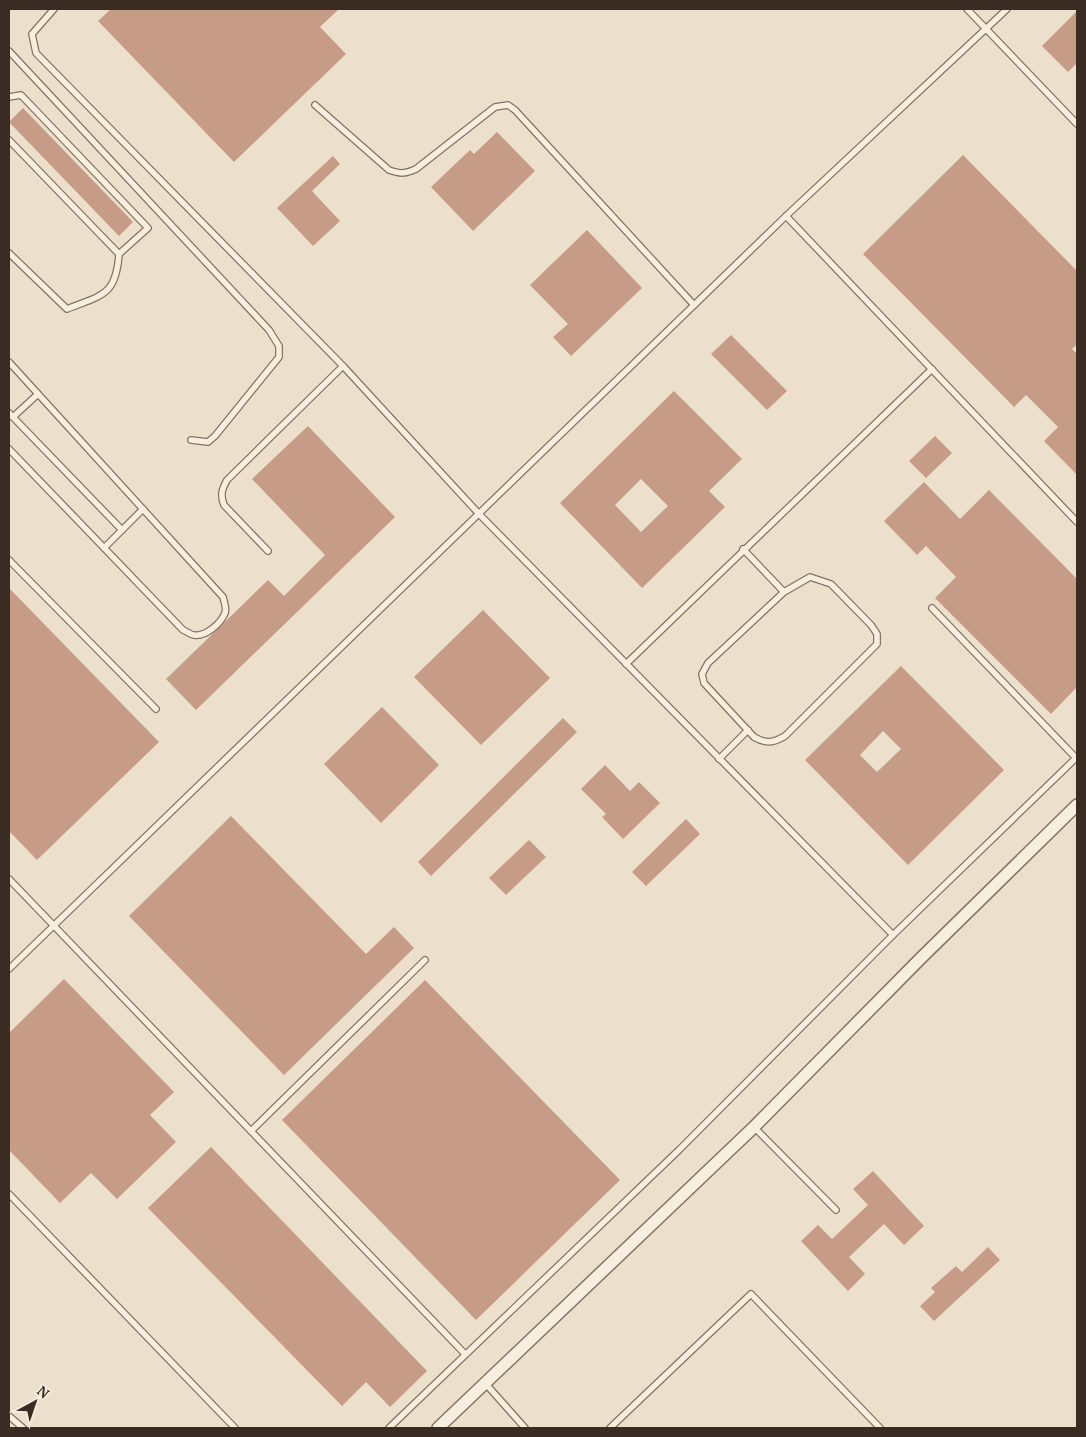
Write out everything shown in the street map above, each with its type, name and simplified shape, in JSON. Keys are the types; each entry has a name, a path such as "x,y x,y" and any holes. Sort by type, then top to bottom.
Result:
{"street":[{"path":"438,1428 754,1127 921,958 1077,805"}],"lane":[{"path":"54,9 32,34 36,53 343,366 480,515 893,935"},
{"path":"967,9 1077,124"},
{"path":"9,969 480,515 786,216 1007,9"},
{"path":"9,51 270,330 279,346 279,357 215,436 208,442 191,440"},
{"path":"9,97 21,96 148,228 119,254 117,276 104,294 67,309 9,253"},
{"path":"315,105 389,170 400,174 416,169 495,106 508,105 515,110 694,305"},
{"path":"9,140 119,254"},
{"path":"786,216 1077,522"},
{"path":"9,362 223,597 225,612 209,632 194,636 183,630 9,449"},
{"path":"268,551 224,505 221,497 223,488 228,480 343,366"},
{"path":"626,664 932,369"},
{"path":"38,394 11,415 122,530"},
{"path":"104,548 142,509"},
{"path":"743,550 784,592"},
{"path":"9,560 156,709"},
{"path":"810,577 832,584 871,625 877,634 877,644 785,736 775,742 765,743 754,737 704,683 702,674 708,663 784,592 810,577"},
{"path":"389,1428 679,1150 893,935 1077,758 932,608"},
{"path":"719,759 748,730"},
{"path":"9,879 465,1354"},
{"path":"251,1131 425,960"},
{"path":"754,1127 836,1210"},
{"path":"9,1194 235,1428"},
{"path":"610,1428 751,1294 880,1428"},
{"path":"485,1383 526,1428"},
{"path":"9,1416 23,1428"}],"building":[{"path":"111,9 339,9 320,27 346,54 234,162 98,21"},
{"path":"1077,11 1077,63 1068,72 1042,46"},
{"path":"23,108 133,222 119,236 9,122"},
{"path":"497,132 535,171 473,231 431,187 470,150 474,154"},
{"path":"963,155 1077,271 1077,344 1072,349 1077,354 1077,475 1044,441 1058,427 1026,395 1014,407 863,254"},
{"path":"333,156 340,164 312,191 340,221 313,246 277,208"},
{"path":"587,230 642,288 571,356 553,337 568,324 530,285"},
{"path":"731,335 787,391 767,410 711,354"},
{"path":"674,391 742,459 709,491 725,507 642,588 560,503","holes":["641,479 668,506 641,532 615,505"]},
{"path":"308,426 395,517 196,710 166,679 268,580 284,596 325,555 252,479"},
{"path":"935,436 952,453 926,478 909,461"},
{"path":"924,482 960,519 989,490 1077,579 1077,687 1051,714 935,598 956,577 926,546 917,555 884,521"},
{"path":"9,588 159,742 37,860 9,831"},
{"path":"483,610 550,678 481,745 414,677"},
{"path":"901,666 1004,770 908,865 805,760","holes":["883,731 901,749 877,772 860,755"]},
{"path":"382,707 439,765 381,823 324,764"},
{"path":"563,718 577,732 431,876 418,862"},
{"path":"605,765 630,791 639,782 660,803 623,839 602,817 606,814 581,789"},
{"path":"231,816 366,954 394,927 414,948 284,1075 129,916"},
{"path":"686,819 700,834 646,886 632,872"},
{"path":"529,840 546,857 506,895 489,878"},
{"path":"64,979 174,1092 150,1115 176,1142 117,1199 91,1173 60,1203 9,1150 9,1033"},
{"path":"425,980 620,1180 476,1320 282,1120"},
{"path":"211,1147 427,1371 390,1407 366,1382 342,1406 148,1208"},
{"path":"873,1171 924,1226 904,1245 884,1224 849,1257 865,1274 848,1291 801,1241 818,1225 832,1239 868,1205 853,1189"},
{"path":"988,1247 1000,1260 934,1321 920,1306 935,1292 931,1288 956,1266 962,1272"}]}
